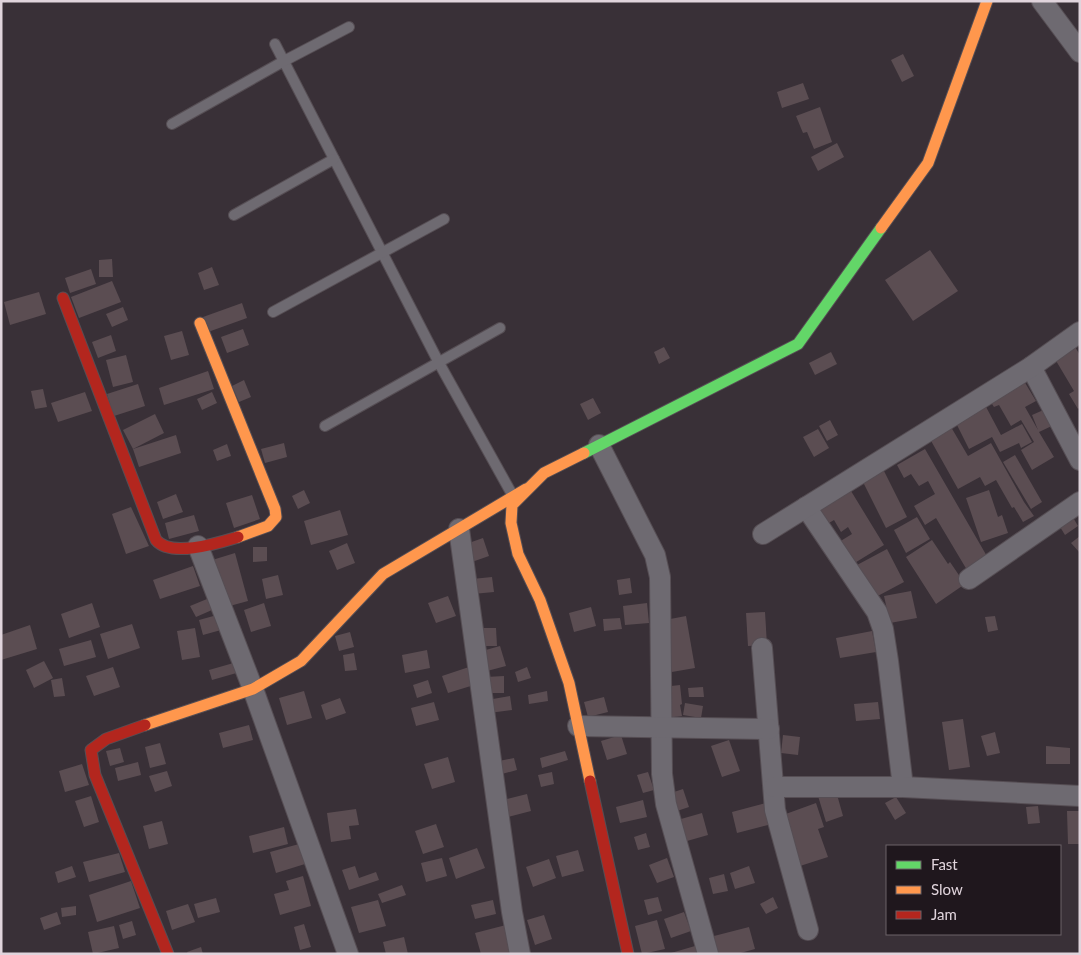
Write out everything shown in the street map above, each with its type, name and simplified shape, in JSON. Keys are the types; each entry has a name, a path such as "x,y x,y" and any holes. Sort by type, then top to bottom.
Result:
{"street":[{"path":"628,954 568,683 540,600 518,554 511,523 512,505 544,474 798,344 928,163 987,1"},
{"path":"1042,1 1080,52"},
{"path":"63,298 158,543 167,548 181,549 248,534 270,525 276,517 275,509 200,323"},
{"path":"763,534 1031,367 1080,332"},
{"path":"1031,367 1080,460"},
{"path":"599,445 655,555 660,577 662,774 666,804 708,954"},
{"path":"168,954 95,775 91,750 106,739 253,689 301,661 383,574 536,483"},
{"path":"969,579 1080,502"},
{"path":"806,507 877,612 883,629 903,787"},
{"path":"459,529 512,912 520,954"},
{"path":"198,546 253,689 348,954"},
{"path":"762,648 775,810 808,930"},
{"path":"578,726 769,729"},
{"path":"774,787 903,787 1080,796"}],"lane":[{"path":"172,124 349,27"},
{"path":"275,44 439,363 513,496"},
{"path":"234,215 334,159"},
{"path":"273,312 444,219"},
{"path":"325,426 500,328"}],"building":[{"path":"903,54 914,76 902,82 891,60"},
{"path":"803,83 809,99 782,108 777,92"},
{"path":"820,107 832,142 814,149 807,132 803,133 796,116"},
{"path":"837,143 844,157 818,171 811,157"},
{"path":"930,250 958,291 913,321 885,280"},
{"path":"112,259 113,277 99,277 99,260"},
{"path":"212,267 219,285 204,290 198,273"},
{"path":"91,269 96,284 70,293 65,278"},
{"path":"112,281 121,302 79,318 71,297"},
{"path":"39,292 46,314 10,325 4,302"},
{"path":"242,303 247,318 208,332 203,317"},
{"path":"123,307 128,320 112,327 106,314"},
{"path":"243,329 249,345 227,353 221,337"},
{"path":"182,331 189,355 171,360 164,336"},
{"path":"111,335 116,351 98,358 92,342"},
{"path":"1072,342 1080,355 1080,407 1078,409 1069,394 1074,391 1052,354"},
{"path":"664,347 670,358 659,364 654,352"},
{"path":"831,352 837,364 815,375 809,363"},
{"path":"126,355 133,382 113,387 106,360"},
{"path":"208,371 214,389 164,405 159,388"},
{"path":"244,380 251,397 239,402 232,386"},
{"path":"1024,381 1036,401 1025,407 1038,430 1032,415 1048,408 1056,424 1039,432 1054,457 1032,470 1021,450 1034,442 1021,420 1011,426 999,405 994,407 990,401"},
{"path":"138,384 145,406 114,416 107,394"},
{"path":"43,389 47,407 35,409 31,391"},
{"path":"85,392 92,411 58,422 51,403"},
{"path":"212,392 217,403 202,410 197,399"},
{"path":"593,398 601,413 588,420 580,404"},
{"path":"985,405 1001,435 1022,424 1032,442 1021,448 1019,443 1000,452 992,437 969,449 955,421"},
{"path":"155,414 164,433 133,449 123,430"},
{"path":"830,420 838,435 827,441 819,426"},
{"path":"951,427 968,456 991,443 1024,502 1034,516 1023,522 1014,507 1012,508 996,480 985,486 980,477 958,489 930,439"},
{"path":"818,429 829,448 814,457 803,437"},
{"path":"176,435 181,453 139,467 133,449"},
{"path":"284,443 287,457 265,463 261,449"},
{"path":"227,444 231,456 217,461 213,450"},
{"path":"925,449 988,558 967,570 936,518 925,525 914,506 935,494 928,481 919,486 911,474 904,478 897,465"},
{"path":"1015,455 1042,502 1031,509 1003,462"},
{"path":"883,469 907,517 886,528 862,480"},
{"path":"304,490 310,503 298,509 292,496"},
{"path":"989,490 998,517 1002,515 1008,533 981,542 966,498"},
{"path":"851,491 884,545 853,564 839,542 852,534 848,527 841,532 834,520 824,526 816,513"},
{"path":"176,494 183,512 163,519 157,502"},
{"path":"252,495 260,519 234,528 226,503"},
{"path":"131,507 149,546 126,554 112,514"},
{"path":"340,510 348,535 311,545 304,521"},
{"path":"1071,514 1078,526 1065,535 1057,522"},
{"path":"194,515 199,531 169,539 165,523"},
{"path":"917,517 930,539 906,553 894,530"},
{"path":"1080,536 1080,553 1071,543"},
{"path":"483,538 489,556 469,563 463,545"},
{"path":"932,540 948,564 950,562 965,584 936,604 906,557"},
{"path":"347,543 355,563 337,570 329,551"},
{"path":"253,547 267,547 267,561 253,562"},
{"path":"887,549 904,582 874,598 857,565"},
{"path":"235,553 248,601 226,607 209,561"},
{"path":"193,566 200,586 160,599 153,580"},
{"path":"278,575 283,595 266,599 262,579"},
{"path":"492,577 494,592 473,594 472,579"},
{"path":"630,578 632,593 619,595 617,580"},
{"path":"911,591 917,618 890,623 884,596"},
{"path":"448,596 456,616 436,623 428,603"},
{"path":"207,599 212,610 196,617 190,606"},
{"path":"92,603 100,627 69,638 61,614"},
{"path":"264,603 271,626 251,632 244,610"},
{"path":"647,603 649,623 625,625 623,606"},
{"path":"591,607 596,626 574,632 569,613"},
{"path":"765,612 767,645 748,646 746,613"},
{"path":"217,615 221,630 203,635 199,620"},
{"path":"686,616 695,668 666,673 665,620"},
{"path":"995,616 998,630 988,632 985,617"},
{"path":"620,618 622,629 604,631 603,619"},
{"path":"132,624 140,648 108,659 100,634"},
{"path":"30,625 37,649 1,660 1,635"},
{"path":"195,628 200,657 182,660 177,631"},
{"path":"479,628 496,628 497,646 480,646"},
{"path":"872,631 876,652 840,658 836,638"},
{"path":"350,632 354,647 339,651 335,636"},
{"path":"91,640 96,657 64,666 59,649"},
{"path":"500,646 506,666 487,671 482,651"},
{"path":"427,650 430,668 405,673 402,655"},
{"path":"354,653 357,670 345,671 343,655"},
{"path":"44,661 53,678 34,688 26,670"},
{"path":"237,662 240,672 212,680 209,670"},
{"path":"113,667 120,687 94,696 86,676"},
{"path":"469,667 474,685 448,693 442,676"},
{"path":"527,667 531,678 518,682 515,672"},
{"path":"504,676 504,693 486,693 486,677"},
{"path":"62,678 65,696 54,697 51,680"},
{"path":"428,680 432,693 417,698 413,685"},
{"path":"680,685 682,716 666,718 662,687"},
{"path":"703,687 704,697 689,697 688,688"},
{"path":"304,691 312,718 287,725 279,698"},
{"path":"547,691 548,701 529,704 528,695"},
{"path":"510,696 512,710 489,713 487,700"},
{"path":"604,697 608,712 588,717 584,702"},
{"path":"340,698 346,713 326,720 321,705"},
{"path":"434,702 439,720 416,726 411,708"},
{"path":"878,702 880,719 856,721 854,704"},
{"path":"685,703 703,706 701,718 683,715"},
{"path":"963,719 970,767 949,770 942,722"},
{"path":"249,725 253,740 223,748 219,733"},
{"path":"995,732 1000,753 987,756 981,736"},
{"path":"621,735 627,754 607,760 601,741"},
{"path":"783,735 800,737 798,755 781,753"},
{"path":"729,740 740,771 722,777 711,746"},
{"path":"160,743 166,764 150,768 145,747"},
{"path":"1046,746 1070,748 1070,764 1046,764"},
{"path":"120,748 124,762 110,766 106,751"},
{"path":"565,751 568,760 542,768 540,758"},
{"path":"448,757 455,782 432,789 424,764"},
{"path":"514,758 517,770 502,774 499,761"},
{"path":"138,762 141,775 118,781 115,768"},
{"path":"82,764 89,785 65,792 59,771"},
{"path":"167,771 172,786 155,792 149,776"},
{"path":"552,772 554,784 541,787 538,775"},
{"path":"648,772 654,790 643,793 637,775"},
{"path":"683,789 689,807 674,812 668,794"},
{"path":"836,791 843,816 826,822 818,796"},
{"path":"527,794 531,811 508,817 503,800"},
{"path":"91,796 99,822 84,827 75,801"},
{"path":"896,797 906,813 895,820 885,803"},
{"path":"643,800 647,817 620,823 616,807"},
{"path":"766,803 772,824 737,833 732,812"},
{"path":"816,803 824,827 818,829 828,857 800,866 783,815"},
{"path":"1038,806 1040,823 1028,824 1026,807"},
{"path":"356,809 359,825 349,826 351,839 331,842 327,813"},
{"path":"1067,811 1080,811 1080,844 1068,844"},
{"path":"702,813 708,835 680,843 674,821"},
{"path":"162,821 168,844 149,849 143,826"},
{"path":"436,824 444,847 423,854 415,831"},
{"path":"284,827 288,844 253,853 249,836"},
{"path":"646,833 650,847 638,850 634,837"},
{"path":"299,844 305,864 276,873 270,852"},
{"path":"477,848 485,868 456,879 449,858"},
{"path":"578,850 584,871 562,877 556,856"},
{"path":"119,853 125,872 89,882 83,862"},
{"path":"442,858 447,876 426,882 421,863"},
{"path":"667,858 674,877 657,883 649,865"},
{"path":"549,859 556,878 533,887 526,867"},
{"path":"72,866 76,877 58,883 55,872"},
{"path":"355,866 359,878 376,872 379,880 349,890 342,870"},
{"path":"749,866 755,883 735,889 730,873"},
{"path":"724,874 728,891 713,894 709,878"},
{"path":"303,876 311,906 280,915 274,894 289,890 286,881"},
{"path":"131,881 140,908 97,922 89,895"},
{"path":"402,885 406,895 382,903 378,894"},
{"path":"658,897 662,911 648,915 644,900"},
{"path":"773,897 778,908 766,914 760,904"},
{"path":"216,898 220,912 198,918 194,904"},
{"path":"378,900 386,926 359,933 351,907"},
{"path":"493,900 496,914 475,919 471,905"},
{"path":"188,904 195,922 172,930 166,911"},
{"path":"76,906 76,915 62,917 61,908"},
{"path":"57,912 61,924 44,930 40,918"},
{"path":"684,912 691,931 671,938 664,919"},
{"path":"544,915 552,939 535,945 527,920"},
{"path":"657,920 665,949 642,954 635,926"},
{"path":"132,921 136,935 123,939 119,925"},
{"path":"304,924 311,947 300,950 294,927"},
{"path":"506,925 514,954 481,954 475,933"},
{"path":"114,926 119,948 93,954 88,932"},
{"path":"749,927 755,949 737,954 718,954 714,936"},
{"path":"404,937 408,954 386,954 383,942"},
{"path":"695,946 697,954 671,954 671,953"},
{"path":"201,947 203,954 188,954 187,952"}],"traffic: fast":[{"path":"584,453 798,344 881,228"}],"traffic: slow":[{"path":"881,228 928,163 987,1"},
{"path":"200,323 275,509 276,517 268,526 238,537"},
{"path":"584,453 544,473 512,505 511,523 518,554 540,600 569,683 590,781"},
{"path":"145,725 253,689 301,661 383,574 526,489"}],"traffic: jam":[{"path":"63,298 156,540 163,545 183,549 238,537"},
{"path":"145,725 106,739 91,750 95,775 168,954"},
{"path":"590,781 628,954"}]}
